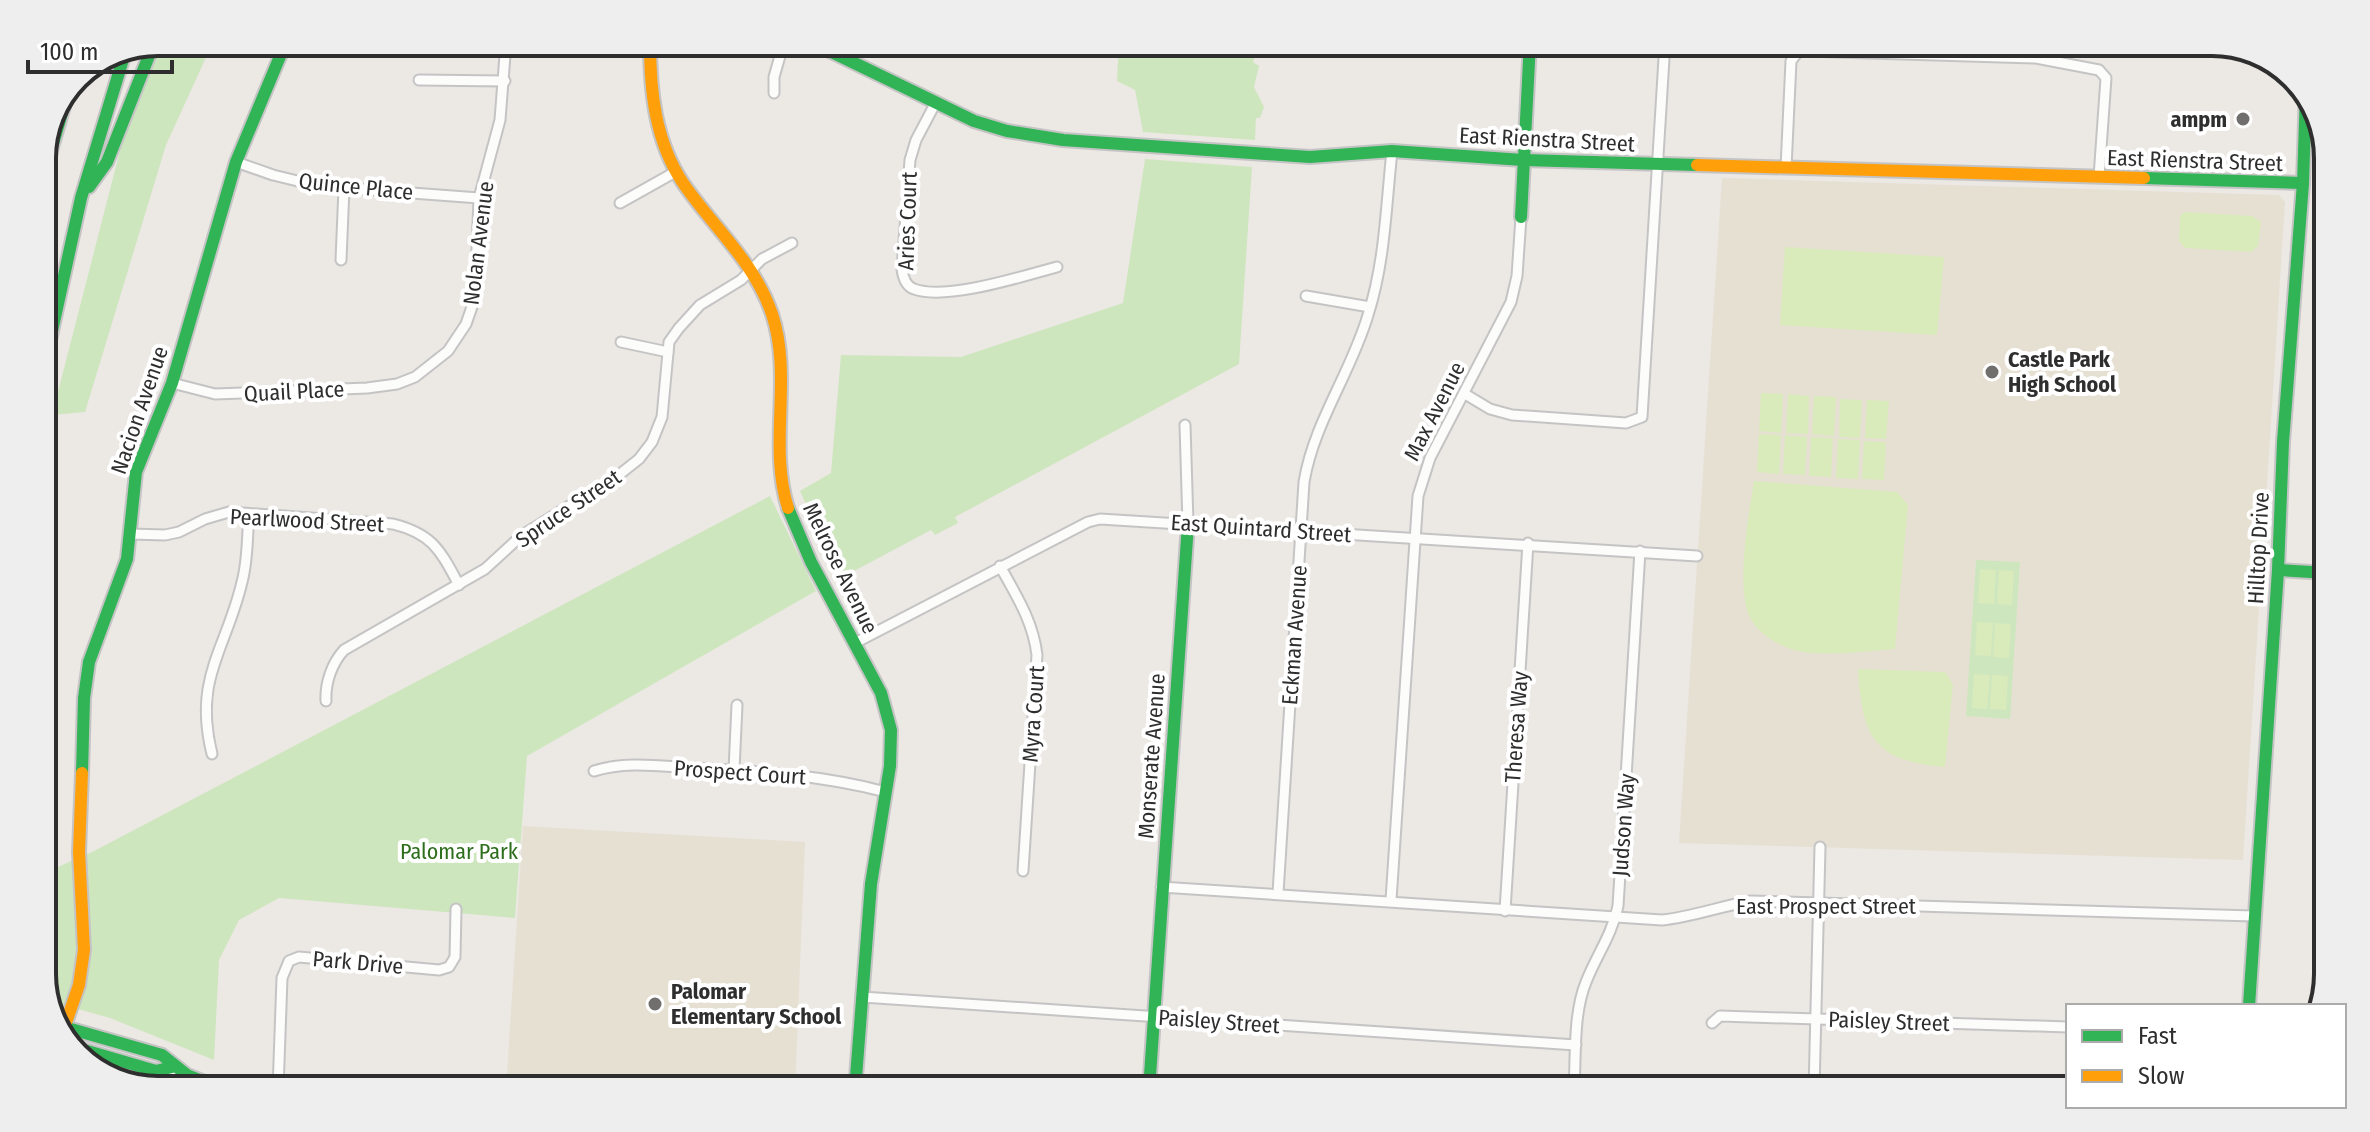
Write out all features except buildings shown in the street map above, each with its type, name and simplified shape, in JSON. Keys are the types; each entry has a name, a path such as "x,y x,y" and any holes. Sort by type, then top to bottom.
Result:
{"main road":[{"name":"Nacion Avenue","path":"66,1017 79,985 84,950 79,852 84,698 88,668 123,576 131,534 136,472 172,383 236,162 280,56"},
{"name":"Melrose Avenue","path":"650,56 652,108 658,131 694,199 724,231 752,271 773,318 781,379 778,455 786,501 796,530 885,701 889,717 893,754 874,855 856,1076"},
{"name":"East Rienstra Street","path":"839,56 974,121 1007,131 1063,140 1310,157 1392,151 1523,160 2303,183"},
{"name":"Max Avenue","path":"1521,217 1529,56"},
{"path":"81,198 107,162 148,57"},
{"path":"56,313 81,198 122,63"},
{"name":"Hilltop Drive","path":"2249,1004 2305,117"},
{"name":"Monserate Avenue","path":"1150,1076 1188,524"},
{"path":"2278,570 2314,572"},
{"path":"75,1033 162,1055 172,1067 190,1076"},
{"path":"93,1053 156,1071 172,1067"}],"street":[{"name":"Nolan Avenue","path":"415,377 448,351 461,334 470,314 476,289 479,198 500,120 506,56"},
{"path":"774,93 774,77 780,56"},
{"path":"1465,394 1490,409 1512,415 1626,423 1642,417 1664,56"},
{"path":"1786,168 1795,56"},
{"path":"1969,56 2036,58 2099,70 2106,78 2099,177"},
{"path":"419,80 505,81"},
{"name":"Aries Court","path":"935,104 916,140 910,160 903,280 913,289 939,293 1057,267"},
{"name":"Eckman Avenue","path":"1278,893 1304,482 1315,438 1357,348 1370,307 1384,246 1392,151"},
{"name":"Quince Place","path":"236,162 318,186 479,198"},
{"path":"620,203 677,171"},
{"path":"341,260 344,188"},
{"name":"Max Avenue","path":"1391,900 1418,496 1430,458 1511,302 1517,276 1521,217"},
{"name":"Spruce Street","path":"326,701 326,689 337,658 344,650 485,569 521,536 639,459 652,442 662,417 669,342 692,312 752,271 762,259 792,243"},
{"path":"1306,296 1370,307"},
{"path":"621,342 668,352"},
{"name":"Quail Place","path":"172,383 215,394 367,388 397,384 415,377"},
{"name":"Monserate Avenue","path":"1185,425 1188,524"},
{"name":"Pearlwood Street","path":"131,534 165,535 179,532 205,519 229,512 393,524 412,529 433,541 459,585"},
{"path":"212,754 205,712 207,689 212,666 243,581 249,515"},
{"name":"East Quintard Street","path":"855,643 1000,566 1100,519 1528,543 1697,556"},
{"name":"Theresa Way","path":"1505,911 1528,543"},
{"name":"Judson Way","path":"1575,1076 1585,984 1616,918 1640,551"},
{"name":"Myra Court","path":"1000,566 1028,615 1037,655 1023,871"},
{"path":"734,770 737,705"},
{"name":"Prospect Court","path":"594,771 617,764 734,770 812,776 886,792"},
{"path":"1815,1076 1820,847"},
{"name":"East Prospect Street","path":"1161,887 1391,900 1616,918 1681,919 1751,901 2253,916"},
{"name":"Park Drive","path":"278,1076 282,978 289,961 299,957 439,970 449,967 455,957 456,909"},
{"name":"Paisley Street","path":"862,997 1576,1045"},
{"name":"Paisley Street","path":"1712,1023 1720,1016 2066,1027"},
{"path":"169,1076 172,1067"}],"shaded area":[{"name":"Castle Park High School","path":"1722,178 2279,195 2285,202 2243,860 1679,843"},
{"name":"Palomar Elementary School","path":"523,826 805,842 796,1076 507,1076"}],"green space":[{"path":"207,56 166,145 85,412 56,415 56,399 144,57"},
{"path":"1118,56 1255,56 1253,62 1259,66 1254,87 1264,107 1260,118 1256,118 1255,140 1143,132 1135,90 1117,81"},
{"path":"1145,159 1252,167 1239,364 955,517 958,523 935,535 931,530 839,579 800,491 831,473 841,355 961,357 1123,303"},
{"path":"2184,212 2252,216 2261,222 2258,246 2251,252 2185,248 2179,241 2180,216"},
{"path":"1785,247 1944,257 1937,335 1780,325"},
{"path":"1761,393 1783,394 1781,433 1759,431"},
{"path":"1788,394 1809,396 1808,434 1786,433"},
{"path":"1814,396 1836,397 1834,436 1812,434"},
{"path":"1840,399 1862,400 1860,438 1839,437"},
{"path":"1867,400 1889,401 1886,439 1865,438"},
{"path":"1759,434 1781,435 1779,474 1757,472"},
{"path":"1785,435 1807,437 1805,475 1783,474"},
{"path":"1811,437 1833,438 1831,477 1809,476"},
{"path":"1838,439 1860,440 1858,479 1836,478"},
{"path":"1864,441 1886,442 1884,480 1862,479"},
{"path":"1754,481 1897,492 1908,505 1895,649 1801,652 1774,641 1755,626 1747,609 1743,573"},
{"name":"Palomar Park","path":"770,496 816,591 527,756 515,918 279,898 239,920 219,960 214,1060 110,1018 60,1004 56,981 56,868 94,851"},
{"path":"1976,560 2020,562 2010,719 1966,716"},
{"path":"1980,569 1996,570 1994,604 1978,603"},
{"path":"1999,570 2014,571 2012,605 1997,604"},
{"path":"1977,622 1993,623 1991,656 1975,655"},
{"path":"1995,623 2011,624 2009,658 1993,657"},
{"path":"1858,669 1945,672 1953,684 1945,767 1901,759 1876,741 1863,712"},
{"path":"1974,674 1990,675 1987,709 1972,708"},
{"path":"1992,675 2008,676 2006,710 1990,709"}],"traffic: fast":[{"path":"82,773 84,698 89,662 127,559 136,472 172,383 236,162 280,56"},
{"path":"840,56 974,121 1007,131 1063,140 1310,157 1392,151 1523,160 1697,165"},
{"path":"1521,217 1529,56"},
{"path":"89,187 107,162 148,57"},
{"path":"56,313 81,198 122,63"},
{"path":"2249,1004 2305,117"},
{"path":"2144,178 2303,183"},
{"path":"788,508 811,562 881,693 891,730 890,766 871,884 856,1076"},
{"path":"1150,1076 1188,524"},
{"path":"2278,570 2314,572"},
{"path":"72,1029 162,1055 190,1076"},
{"path":"93,1053 156,1071 172,1067"}],"traffic: slow":[{"path":"650,56 656,115 674,167 755,277 772,314 781,362 780,460 788,508"},
{"path":"1697,165 2144,178"},
{"path":"67,1019 79,985 84,950 79,852 82,773"}],"place":[{"name":"ampm","path":"2243,119"},
{"name":"Castle Park High School","path":"1992,372"},
{"name":"Palomar Elementary School","path":"655,1004"}]}
